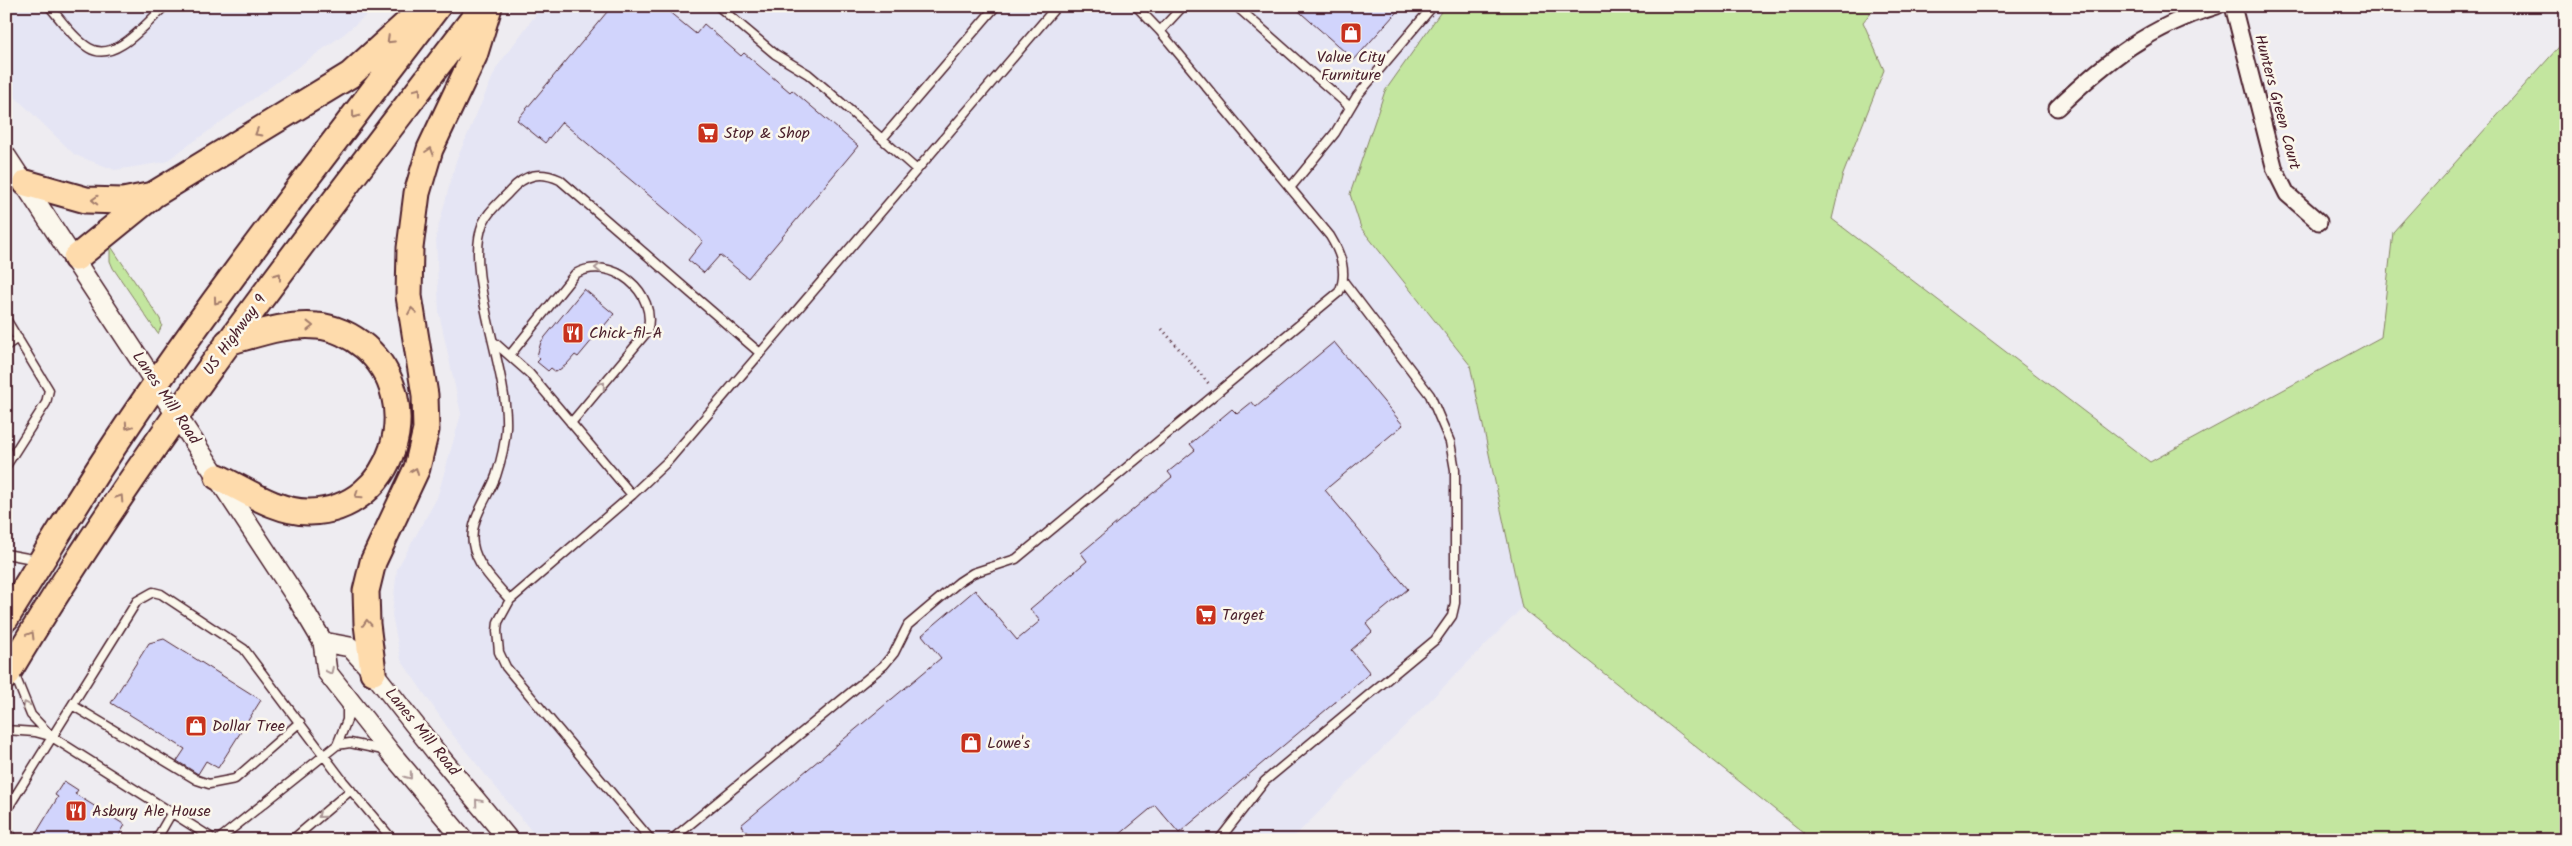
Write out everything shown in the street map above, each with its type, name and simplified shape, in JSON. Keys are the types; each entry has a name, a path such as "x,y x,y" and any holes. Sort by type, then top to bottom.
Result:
{"highway":[{"path":"76,258 153,195 350,75 426,6"},
{"path":"7,615 103,463 156,386 324,156 438,6"},
{"name":"US Highway 9","path":"9,672 111,511 228,342 483,6"},
{"path":"373,672 367,624 366,591 373,562 417,468 426,430 425,395 409,296 410,248 417,193 430,149 474,56 490,6"},
{"path":"16,184 86,200 122,201 153,195"},
{"path":"218,477 287,509 308,512 324,510 347,502 364,491 380,474 391,454 399,420 396,397 388,374 375,355 358,340 341,332 320,326 304,325 280,328 228,342"}],"street":[{"path":"2057,108 2098,69 2149,34 2196,13 2217,6"},
{"name":"Hunters Green Court","path":"2233,6 2275,170 2287,194 2319,222"},
{"name":"Lanes Mill Road","path":"6,156 16,184 76,258 156,386 218,477 323,642 327,672 390,752 464,840"},
{"name":"Lanes Mill Road","path":"323,642 350,647 373,672 509,840"}],"lane":[{"path":"49,6 90,49 108,52 119,49 164,6"},
{"path":"718,6 774,54 808,74 917,170"},
{"path":"882,139 996,6"},
{"path":"651,840 506,667 500,652 497,631 498,622 510,600 632,495 668,461 1057,6"},
{"path":"671,840 884,665 894,653 908,625 959,582 973,573 1016,559 1339,292 1344,282 1345,272 1335,244 1160,31 1136,6"},
{"path":"1160,31 1183,6"},
{"path":"1236,6 1350,107"},
{"path":"1290,188 1335,133 1350,107 1433,6"},
{"path":"510,600 480,564 474,552 472,541 477,516 496,477 505,442 506,404 480,281 481,229 484,220 518,182 527,176 548,175 560,180 760,353"},
{"path":"510,355 575,274 583,269 594,266 608,268 633,284 648,308 650,322 647,332 571,423"},
{"path":"1218,840 1265,782 1435,640 1452,616 1455,603 1455,470 1450,442 1430,395 1344,282"},
{"path":"6,319 49,390 46,403 6,466"},
{"path":"6,346 18,338"},
{"path":"494,342 510,355 632,495"},
{"path":"6,554 42,560"},
{"path":"6,811 137,601 153,592 161,594 244,649 351,790 393,840"},
{"path":"9,672 28,710 52,736 216,840 337,745 347,720 347,696"},
{"path":"72,705 197,780 209,784 234,779 300,722"},
{"path":"6,730 35,732 52,736"},
{"path":"337,745 363,745 390,752"},
{"path":"292,840 351,790"},
{"path":"156,840 172,812"},
{"path":"6,830 16,840"}],"path":[{"path":"1162,329 1210,385 1214,397"}],"shaded area":[{"path":"6,6 377,6 344,34 165,162 115,170 75,155 6,88"},
{"path":"542,6 1465,6 1361,228 1470,365 1522,608 1291,840 539,840 452,734 401,660 392,615 397,569 437,498 461,414 439,313 436,236 456,161 497,67"}],"green space":[{"path":"1445,6 1876,6 1863,22 1884,70 1842,177 1832,219 2150,462 2381,337 2393,232 2566,39 2566,840 1798,840 1804,833 1522,608 1470,365 1361,228 1350,194 1385,91"},
{"path":"110,245 160,319 162,325 158,334 113,268 110,261"}],"building":[{"name":"Stop & Shop","path":"612,6 662,6 696,34 704,24 741,56 744,53 790,92 792,90 858,146 748,278 720,255 704,273 688,260 703,241 562,122 545,143 517,120"},
{"name":"Value City Furniture","path":"1293,6 1402,6 1354,60"},
{"name":"Chick-fil-A","path":"584,289 614,314 578,357 575,355 556,372 551,368 548,371 537,362 540,359 537,356 541,342"},
{"path":"1334,342 1403,425 1325,490 1408,589 1366,624 1372,632 1351,650 1370,673 1179,833 1155,805 1113,840 753,840 741,825 941,658 922,635 975,590 1017,640 1040,621 1030,609 1087,561 1081,553 1172,477 1168,472 1195,450 1190,444 1232,409 1237,414 1252,402 1256,407"},
{"name":"Dollar Tree","path":"164,639 261,700 218,768 206,761 198,774 177,761 185,749 111,703 149,643"},
{"name":"Asbury Ale House","path":"64,781 78,790 75,794 125,825 116,840 32,840 58,797 55,795"}],"place":[{"name":"Value City Furniture","path":"1351,33"},
{"name":"Stop & Shop","path":"708,133"},
{"name":"Chick-fil-A","path":"573,333"},
{"name":"Target","path":"1206,615"},
{"name":"Dollar Tree","path":"196,726"},
{"name":"Lowe's","path":"971,743"},
{"name":"Asbury Ale House","path":"76,811"}]}
